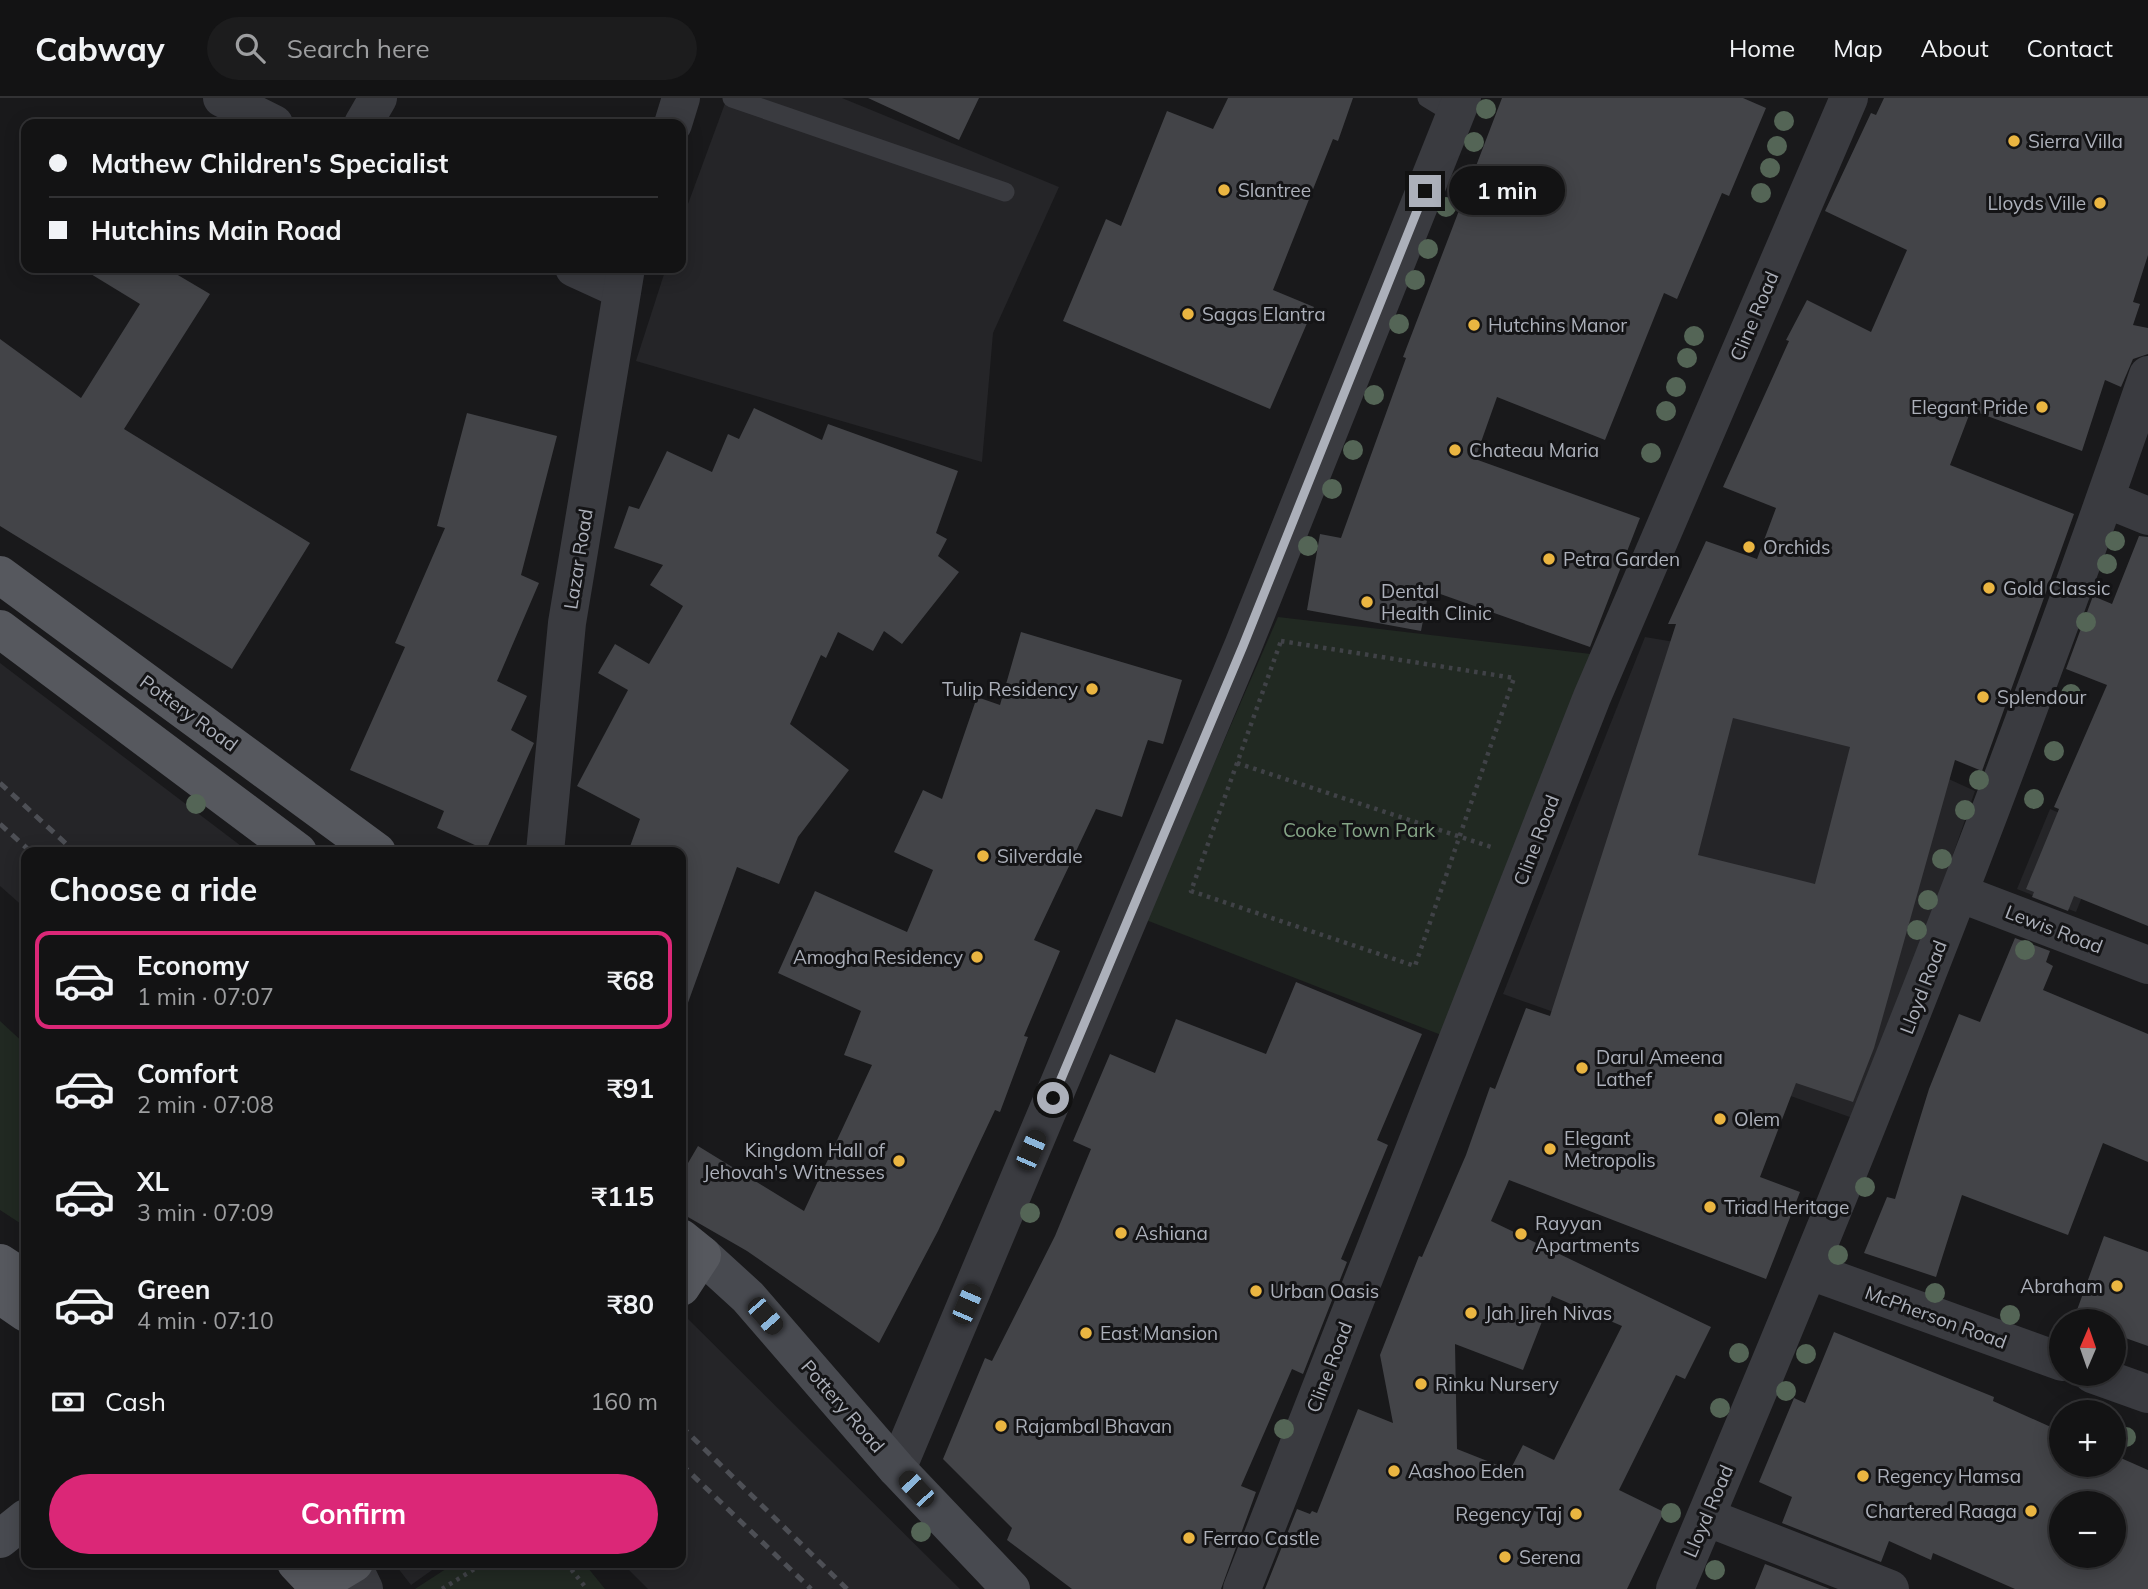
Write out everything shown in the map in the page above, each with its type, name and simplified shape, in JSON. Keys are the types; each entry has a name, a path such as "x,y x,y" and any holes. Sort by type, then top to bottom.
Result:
{"main road":[{"name":"Pottery Road","path":"0,575 370,847"},
{"path":"0,629 291,847"},
{"name":"Pottery Road","path":"691,1247 748,1297 897,1469 1011,1589"},
{"path":"686,1267 691,1247"},
{"path":"0,1263 21,1277"},
{"path":"0,1295 21,1310"},
{"path":"0,1539 21,1522"},
{"path":"311,1579 357,1572"}],"street":[{"path":"222,98 264,119"},
{"path":"366,119 378,98"},
{"path":"675,119 681,98"},
{"name":"Cline Road","path":"1241,1589 1598,684 1849,98"},
{"path":"897,1469 1243,646 1448,104"},
{"path":"597,273 624,279"},
{"name":"Lazar Road","path":"545,847 567,624 624,279"},
{"name":"Lloyd Road","path":"1675,1589 1810,1271 1959,893 2106,499 2148,376"},
{"path":"2106,499 2148,516"},
{"name":"Lewis Road","path":"1959,893 2148,965"},
{"name":"McPherson Road","path":"1810,1271 2049,1358"},
{"path":"2126,1386 2148,1394"},
{"path":"1706,1517 1890,1589"}],"lane":[{"path":"732,98 1005,192"}],"path":[{"path":"1281,641 1514,678 1415,966 1191,891 1237,763 1281,641"},
{"path":"1237,763 1528,860"},
{"path":"442,1589 476,1568"},
{"path":"570,1568 587,1589"}],"shaded area":[{"path":"727,98 842,98 1059,187 993,333 982,462 636,361 664,273 686,273 686,209"},
{"path":"1645,637 1943,688 1918,765 1975,791 1861,1121 1503,994"},
{"path":"0,663 242,847 21,847 21,905 0,886"},
{"path":"2050,809 2108,833 2076,912 2017,889"},
{"path":"686,1317 960,1589 648,1589 627,1568 686,1568"},
{"path":"398,1568 435,1568 411,1585"}],"green space":[{"name":"Cooke Town Park","path":"1278,617 1599,655 1449,1038 1146,920"},
{"path":"0,1021 21,1040 21,1224 0,1210"},
{"path":"447,1568 588,1568 605,1589 415,1589"}],"building":[{"path":"868,98 979,98 959,140"},
{"path":"1228,98 1353,98 1338,141 1333,139 1273,290 1314,307 1270,409 1063,321 1106,219 1121,226 1167,111 1213,129"},
{"path":"1502,98 1743,98 1766,108 1729,196 1722,193 1677,299 1664,293 1605,440 1497,397 1475,459 1640,518 1590,647 1429,590 1421,631 1307,610 1320,534 1341,538 1406,358 1403,357"},
{"path":"1884,98 2148,98 2148,255 2133,302 2140,304 2133,325 2148,328 2148,354 2133,359 2121,387 2105,380 2082,451 1971,410 1950,465 2074,514 1982,771 1955,760 1874,1048 1853,1102 1796,1083 1760,1177 1800,1192 1766,1279 1509,1180 1491,1221 1711,1327 1685,1379 1676,1375 1619,1490 1664,1512 1627,1589 1265,1589 1297,1509 1310,1514 1312,1511 1317,1513 1358,1409 1393,1423 1380,1355 1419,1256 1422,1257 1466,1155 1490,1087 1495,1089 1526,1008 1550,1016 1676,624 1668,624 1706,541 1757,559 1776,508 1723,487 1789,341 1786,340 1807,300 1871,332 1907,250 1825,211 1871,113 1876,115","holes":["1733,718 1850,747 1815,884 1698,855","1552,1296 1622,1326 1554,1460 1523,1445 1510,1470 1457,1449 1455,1344 1523,1370"]},
{"path":"89,273 174,273 210,294 124,429 310,543 232,669 0,526 0,339 81,398 140,304"},
{"path":"754,408 822,440 828,424 958,471 936,533 947,539 938,556 959,572 902,644 884,631 873,651 838,632 826,658 821,655 790,724 849,770 798,837 779,884 737,867 686,1008 686,847 630,847 640,819 577,786 628,690 598,673 615,644 649,664 683,606 650,585 663,565 614,548 629,506 639,509 667,451 712,472 728,434 739,439"},
{"path":"467,413 557,436 521,575 539,583 497,681 527,696 511,730 534,743 487,847 479,847 437,828 444,811 350,770 405,647 395,643 445,528 437,526"},
{"path":"2139,536 2148,537 2148,926 2074,896 2068,911 2032,897 2034,892 2026,889 2059,809 2054,807 2107,685 2066,669 2093,596 2112,604"},
{"path":"1021,632 1182,680 1163,744 1148,740 1122,817 1096,809 1034,940 1060,951 1024,1036 1028,1037 1000,1112 995,1110 938,1231 879,1343 747,1251 686,1216 686,1166 698,1146 804,1211 872,1065 844,1055 861,1011 778,973 815,891 907,932 933,870 894,852 923,790 942,799 977,697 1000,705"},
{"path":"2015,938 2050,951 2046,962 2053,966 2043,990 2148,1034 2148,1162 2103,1143 2068,1235 1962,1195 1936,1277 1864,1253 1887,1197 1895,1199 1929,1089 1959,1014 1980,1022"},
{"path":"1296,982 1422,1034 1377,1140 1388,1145 1341,1259 1347,1262 1303,1374 1292,1369 1241,1486 1256,1492 1221,1589 1072,1589 1007,1540 1012,1528 943,1459 985,1358 992,1361 1055,1236 1091,1149 1073,1141 1110,1054 1155,1073 1176,1019 1266,1054"},
{"name":"Abraham","path":"2104,1236 2148,1252 2148,1346 2126,1338 2126,1309 2077,1309"},
{"path":"1834,1332 1994,1397 1993,1401 2049,1426 2049,1477 2126,1477 2126,1460 2148,1470 2148,1589 2015,1589 1933,1553 1931,1560 1889,1541 1881,1562 1782,1523 1792,1497 1759,1482 1794,1398 1805,1403"},
{"path":"1765,1564 1830,1589 1755,1589"}],"railway":[{"path":"0,783 70,847"},
{"path":"0,824 25,847"},
{"path":"686,1431 847,1589"},
{"path":"686,1469 811,1589"}],"place":[{"name":"Sierra Villa","path":"2014,141"},
{"name":"Slantree","path":"1224,190"},
{"name":"Lloyds Ville","path":"2100,203"},
{"name":"Sagas Elantra","path":"1188,314"},
{"name":"Hutchins Manor","path":"1474,325"},
{"name":"Elegant Pride","path":"2042,407"},
{"name":"Chateau Maria","path":"1455,450"},
{"name":"Orchids","path":"1749,547"},
{"name":"Petra Garden","path":"1549,559"},
{"name":"Gold Classic","path":"1989,588"},
{"name":"Dental Health Clinic","path":"1367,602"},
{"name":"Tulip Residency","path":"1092,689"},
{"name":"Splendour","path":"1983,697"},
{"name":"Silverdale","path":"983,856"},
{"name":"Amogha Residency","path":"977,957"},
{"name":"Darul Ameena Lathef","path":"1582,1068"},
{"name":"Olem","path":"1720,1119"},
{"name":"Elegant Metropolis","path":"1550,1149"},
{"name":"Kingdom Hall of Jehovah's Witnesses","path":"899,1161"},
{"name":"Triad Heritage","path":"1710,1207"},
{"name":"Ashiana","path":"1121,1233"},
{"name":"Rayyan Apartments","path":"1521,1234"},
{"name":"Abraham","path":"2117,1286"},
{"name":"Urban Oasis","path":"1256,1291"},
{"name":"Jah Jireh Nivas","path":"1471,1313"},
{"name":"East Mansion","path":"1086,1333"},
{"name":"Rinku Nursery","path":"1421,1384"},
{"name":"Rajambal Bhavan","path":"1001,1426"},
{"name":"Aashoo Eden","path":"1394,1471"},
{"name":"Regency Hamsa","path":"1863,1476"},
{"name":"Chartered Raaga","path":"2031,1511"},
{"name":"Regency Taj","path":"1576,1514"},
{"name":"Ferrao Castle","path":"1189,1538"},
{"name":"Serena","path":"1505,1557"}],"route":[{"path":"1053,1098 1243,646 1425,191"}]}
